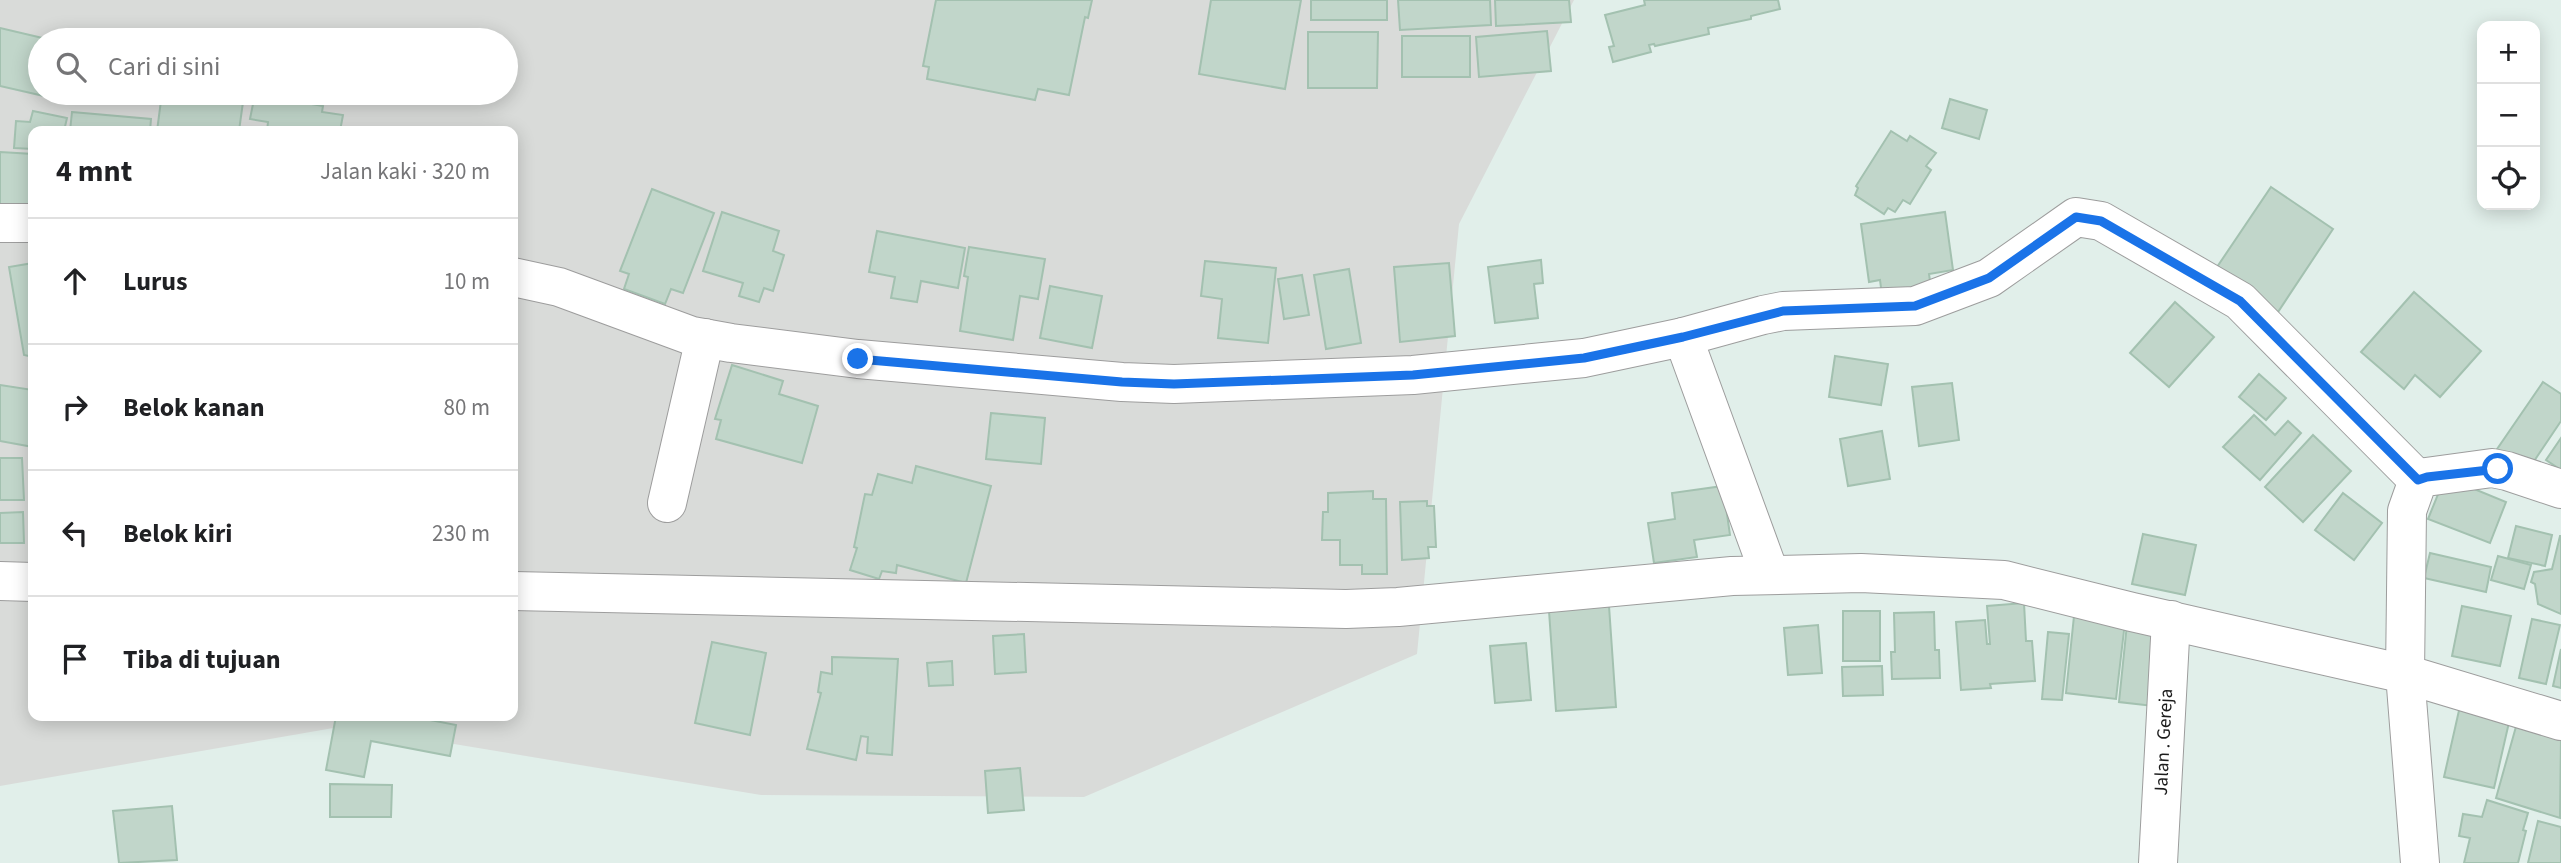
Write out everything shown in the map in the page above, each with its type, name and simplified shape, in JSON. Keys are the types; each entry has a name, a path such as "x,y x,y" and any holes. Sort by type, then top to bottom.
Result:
{"street":[{"path":"518,278 559,287 667,328 705,338 858,359 1122,382 1174,384 1413,375 1584,358 1683,337 1783,311 1915,306 1989,278 2076,217 2092,218 2240,301 2418,480"},
{"path":"0,223 28,223"},
{"path":"1683,337 1770,576"},
{"path":"667,503 705,338"},
{"path":"2418,480 2492,468 2561,489"},
{"path":"2418,480 2407,511 2405,674 2420,863"},
{"path":"518,591 1346,609 1398,607 1732,576 1861,573 2004,580 2405,674 2561,721"},
{"path":"0,582 28,582"},
{"name":"Jalan . Gereja","path":"2158,863 2171,620"}],"shaded area":[{"path":"0,0 1574,0 1459,224 1417,654 1084,797 761,795 345,726 0,786"}],"building":[{"path":"936,0 1092,0 1088,18 1085,17 1069,95 1038,89 1035,100 927,79 929,67 923,66"},
{"path":"1211,0 1301,0 1285,89 1199,74"},
{"path":"1311,0 1387,0 1387,20 1311,20"},
{"path":"1398,0 1490,0 1491,25 1400,30"},
{"path":"1495,0 1569,0 1571,22 1496,26"},
{"path":"1644,0 1778,0 1780,9 1751,16 1751,19 1708,28 1709,34 1649,45 1651,52 1613,62 1609,47 1614,46 1605,15 1645,5"},
{"path":"0,28 28,35 28,92 0,86"},
{"path":"1547,31 1551,71 1479,77 1476,37"},
{"path":"1308,32 1378,32 1377,88 1308,88"},
{"path":"1402,36 1470,36 1470,77 1402,77"},
{"path":"1950,99 1987,110 1979,139 1942,128"},
{"path":"160,105 243,105 240,126 158,126"},
{"path":"253,105 317,105 323,106 322,112 343,115 341,126 268,126 268,122 250,119"},
{"path":"33,111 67,118 65,126 28,126 28,149 14,148 16,121 30,122"},
{"path":"72,112 151,119 150,126 71,126"},
{"path":"1891,131 1907,141 1910,136 1936,153 1926,166 1931,170 1910,204 1903,200 1895,212 1888,208 1884,214 1855,195 1858,188 1856,186"},
{"path":"0,152 28,154 28,206 0,204"},
{"path":"2271,187 2333,229 2278,312 2215,270"},
{"path":"652,189 714,213 683,293 671,289 665,304 624,289 629,274 620,271"},
{"path":"722,212 779,231 773,251 784,255 773,291 764,288 759,302 739,296 743,283 703,271"},
{"path":"1945,212 1953,270 1929,274 1931,288 1882,295 1880,280 1869,282 1861,224"},
{"path":"877,231 965,248 958,288 921,281 917,302 891,298 895,277 869,272"},
{"path":"969,247 1045,259 1038,299 1020,296 1013,340 960,331 968,277 964,276"},
{"path":"1541,260 1543,283 1534,284 1538,318 1495,323 1488,267"},
{"path":"1205,261 1276,268 1268,343 1218,338 1222,299 1201,296"},
{"path":"1449,263 1455,336 1400,342 1394,267"},
{"path":"28,264 28,356 24,355 9,267"},
{"path":"1349,269 1361,343 1326,349 1314,275"},
{"path":"1302,275 1309,315 1284,319 1278,279"},
{"path":"1050,286 1102,296 1092,348 1040,338"},
{"path":"2414,292 2481,351 2440,397 2415,375 2404,389 2361,352"},
{"path":"2175,302 2214,337 2169,387 2130,353"},
{"path":"1835,356 1888,364 1881,405 1829,397"},
{"path":"732,365 783,381 779,394 818,406 802,463 716,439 721,420 715,419"},
{"path":"2259,374 2286,398 2266,420 2239,397"},
{"path":"2543,382 2561,394 2561,421 2524,476 2493,455"},
{"path":"1952,383 1959,440 1919,446 1912,387"},
{"path":"0,385 28,389 28,446 0,441"},
{"path":"991,413 1045,418 1041,464 986,459"},
{"path":"2254,415 2275,435 2288,421 2301,433 2260,480 2223,447"},
{"path":"1882,431 1890,479 1848,486 1840,439"},
{"path":"2313,435 2351,471 2303,522 2265,487"},
{"path":"2561,438 2561,470 2546,460"},
{"path":"0,458 22,458 24,500 0,500"},
{"path":"916,466 991,486 966,583 897,565 896,573 882,571 879,579 850,570 857,548 854,547 865,494 872,495 878,474 912,483"},
{"path":"2445,477 2506,502 2490,543 2428,519"},
{"path":"1723,486 1730,535 1694,540 1697,557 1654,563 1648,523 1675,519 1672,493"},
{"path":"1373,491 1373,499 1386,499 1387,574 1362,574 1362,565 1340,565 1340,540 1322,540 1323,512 1328,512 1328,493"},
{"path":"2343,493 2382,523 2354,560 2315,530"},
{"path":"1427,501 1427,506 1434,506 1436,547 1428,547 1429,558 1402,560 1400,502"},
{"path":"23,512 24,543 0,543 0,513"},
{"path":"2516,526 2552,535 2545,566 2508,558"},
{"path":"2143,534 2196,545 2185,595 2132,584"},
{"path":"2560,536 2561,614 2538,604 2535,584 2531,582 2534,572 2552,569"},
{"path":"2430,553 2491,567 2486,592 2424,578"},
{"path":"2498,556 2531,565 2524,589 2491,580"},
{"path":"2024,603 2026,641 2032,641 2035,681 1990,684 1991,688 1961,690 1956,622 1985,620 1987,644 1990,644 1987,606"},
{"path":"1609,606 1616,707 1556,711 1549,611"},
{"path":"2462,606 2511,616 2500,666 2452,656"},
{"path":"1843,611 1880,611 1880,661 1843,661"},
{"path":"1934,612 1935,650 1939,650 1940,678 1892,679 1891,652 1895,652 1894,613"},
{"path":"2074,616 2125,622 2116,699 2066,693"},
{"path":"2532,619 2560,625 2546,684 2519,678"},
{"path":"2127,624 2170,629 2162,707 2119,702"},
{"path":"1818,625 1822,673 1788,675 1784,628"},
{"path":"2048,632 2069,634 2062,700 2042,699"},
{"path":"1024,634 1026,672 995,674 993,636"},
{"path":"712,642 766,653 750,735 695,723"},
{"path":"1526,643 1531,700 1495,703 1490,646"},
{"path":"2561,649 2561,688 2553,686"},
{"path":"832,657 898,659 892,755 867,753 868,737 861,736 856,760 807,749 821,693 818,692 821,672 832,674"},
{"path":"952,661 953,685 929,686 927,663"},
{"path":"1882,666 1883,695 1843,696 1842,667"},
{"path":"2460,706 2510,718 2494,788 2444,777"},
{"path":"335,721 435,721 456,725 450,756 371,741 364,777 326,770"},
{"path":"2517,723 2561,736 2560,818 2496,798"},
{"path":"1020,768 1024,810 988,813 985,771"},
{"path":"330,784 392,785 391,817 330,817"},
{"path":"2487,800 2528,813 2518,863 2464,863 2470,838 2459,836 2463,814 2482,817"},
{"path":"172,806 177,860 119,863 113,811"},
{"path":"2538,821 2561,827 2561,863 2528,863"}],"route":[{"path":"858,359 1122,382 1174,384 1413,375 1584,358 1683,337 1783,311 1915,306 1989,278 2076,217 2082,216 2101,221 2240,301 2418,480 2498,469"}]}
